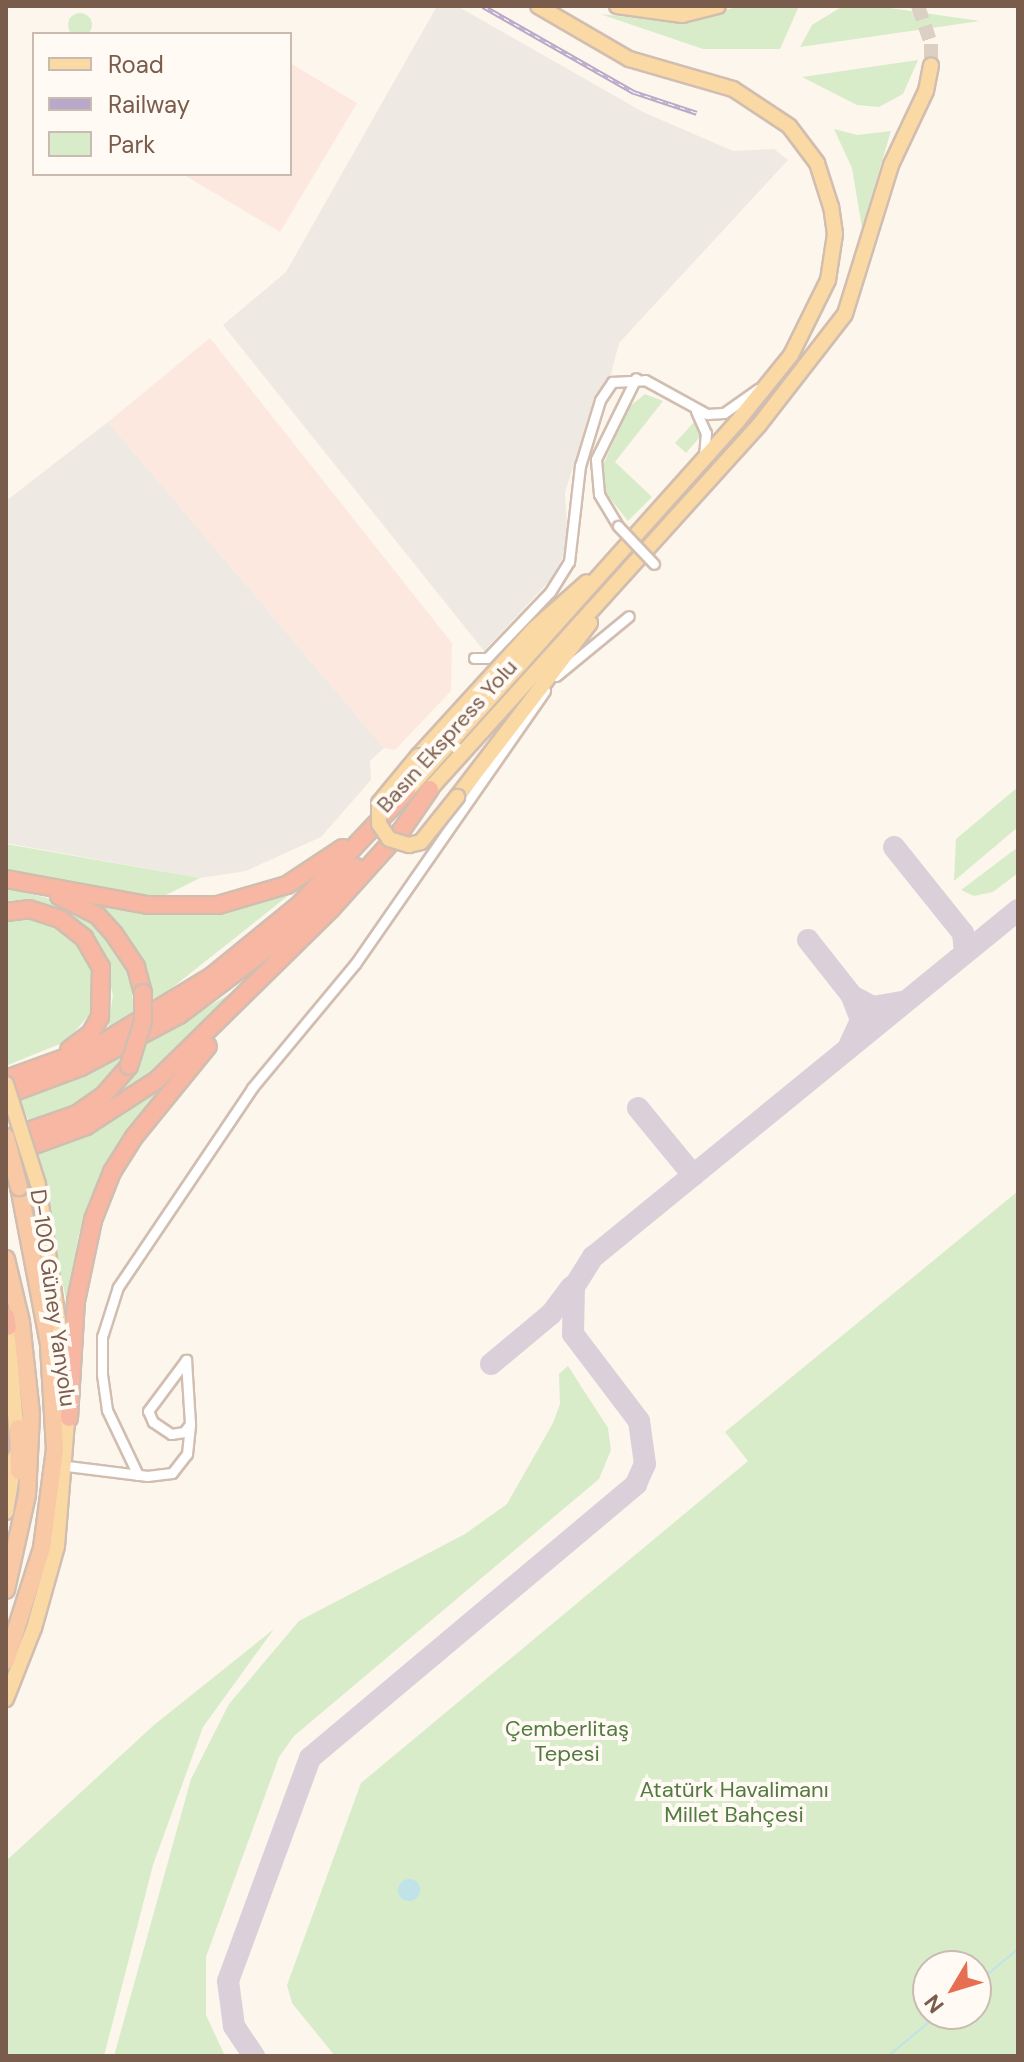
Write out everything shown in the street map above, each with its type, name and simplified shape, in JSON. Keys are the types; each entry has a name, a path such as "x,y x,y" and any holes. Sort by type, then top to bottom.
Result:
{"highway":[{"path":"6,1153 54,1141 117,1109 157,1080 251,991 363,874 430,789"},
{"name":"Basın Ekspress Yolu","path":"6,1095 104,1056 208,996 291,931 430,789"},
{"path":"6,880 148,905 235,902 306,875 407,791"},
{"name":"Basın Ekspress Yolu","path":"10,1079 97,1046 212,976 299,905 407,791"},
{"path":"6,880 63,897 97,915 126,949 143,993 143,1021 129,1066 104,1095 77,1114 6,1137 19,1187 51,1357 55,1449 42,1548 6,1661"},
{"path":"6,912 40,911 72,927 91,948 104,981 104,1005 90,1034 10,1079"},
{"path":"69,1418 83,1256 112,1172 134,1137 251,991"},
{"path":"6,1259 25,1346 31,1414 27,1495 6,1590"},
{"path":"6,1561 19,1471 18,1428"}],"main road":[{"name":"Basın Ekspress Yolu","path":"407,791 703,463 791,355 828,280 835,234 831,207 817,163 789,126 753,99 694,77 629,59 558,21 538,6"},
{"path":"617,6 682,15 718,6"},
{"name":"Basın Ekspress Yolu","path":"430,789 759,425 845,314 891,165 926,91 931,65"},
{"path":"603,597 588,626 421,842 409,845 389,839 379,824 379,803 418,756 549,614 614,563"},
{"name":"D-100 Güney Yanyolu","path":"6,1699 48,1581 67,1466 69,1418 38,1184 10,1079"},
{"path":"6,1512 18,1428 7,1319"}],"street":[{"path":"531,6 558,21"},
{"path":"474,658 487,658 562,575 574,543 577,480 600,400 612,382 636,378 657,384 696,411 724,413 768,382"},
{"path":"636,378 596,459 599,494 618,526 654,564"},
{"path":"696,411 706,433 703,463"},
{"path":"138,1475 107,1410 102,1374 102,1337 118,1287 252,1088 355,964 551,683 629,616"},
{"path":"67,1466 138,1475 172,1473 187,1454 190,1424 186,1360 148,1411 153,1422 171,1434 184,1432 190,1424"}],"shaded area":[{"path":"437,6 457,6 643,112 733,151 774,149 788,160 619,343 610,378 595,395 565,493 568,547 552,578 484,651 223,325 286,272"},
{"path":"292,64 357,103 280,232 186,176 292,176"},
{"path":"210,338 452,643 451,691 395,750 384,748 108,422"},
{"path":"108,422 384,748 370,761 371,780 321,837 246,871 200,878 6,843 6,501"}],"green space":[{"path":"742,6 799,6 780,49 703,49 600,14 673,22"},
{"path":"843,6 876,6 980,21 800,47 812,25"},
{"path":"76,14 84,14 91,21 89,32 71,32 69,29 69,21"},
{"path":"918,60 903,94 879,107 857,105 802,77"},
{"path":"834,129 857,135 891,131 862,228 852,168"},
{"path":"645,394 663,401 615,462 652,497 628,521 606,493 603,465 629,407"},
{"path":"694,422 700,437 686,453 675,443"},
{"path":"1018,787 1018,827 954,881 956,839"},
{"path":"6,844 200,878 162,897 64,882 6,870"},
{"path":"1018,847 1018,873 993,892 974,896 961,890"},
{"path":"308,880 154,1002 138,953 86,902 161,911 223,910 251,904"},
{"path":"6,888 47,898 96,924 129,971 135,1015 108,1028 113,995 103,953 59,911 29,902 6,906"},
{"path":"21,914 47,919 77,941 95,972 95,1008 67,1041 8,1065 6,918"},
{"path":"236,990 173,1057 107,1103 147,1043"},
{"path":"128,1051 88,1098 31,1127 20,1100"},
{"path":"173,1077 109,1162 79,1234 67,1305 37,1153 106,1124"},
{"name":"Atatürk Havalimanı Millet Bahçesi","path":"1018,1191 1018,2056 335,2056 292,2003 287,1985 361,1783 748,1461 725,1432"},
{"path":"568,1366 608,1428 611,1450 599,1479 294,1736 279,1757 206,1957 206,2015 225,2056 114,2056 191,1779 229,1704 299,1621 465,1534 507,1504 553,1423 560,1404 559,1374"},
{"path":"274,1629 203,1727 153,1865 104,2056 6,2056 6,1861 154,1725"}],"water":[{"path":"409,1879 417,1882 420,1890 417,1898 409,1901 401,1898 398,1890 401,1882"}],"waterway":[{"path":"992,1971 1018,1949"},
{"path":"888,2056 920,2030"}],"taxiway":[{"path":"894,847 963,933 965,953"},
{"path":"254,2056 234,2026 228,1981 310,1758 636,1484 645,1464 639,1421 573,1334 574,1287 593,1257 1018,910"},
{"path":"808,940 861,1007"},
{"path":"850,1044 861,1020 852,996 873,1007 902,1002"},
{"path":"638,1108 693,1175"},
{"path":"491,1364 551,1314 571,1287"}],"tunnel":[{"path":"918,6 931,44 931,65"}],"railway":[{"path":"483,6 634,92 697,113"}],"park label":[{"name":"Çemberlitaş Tepesi","path":"567,1740"}]}
